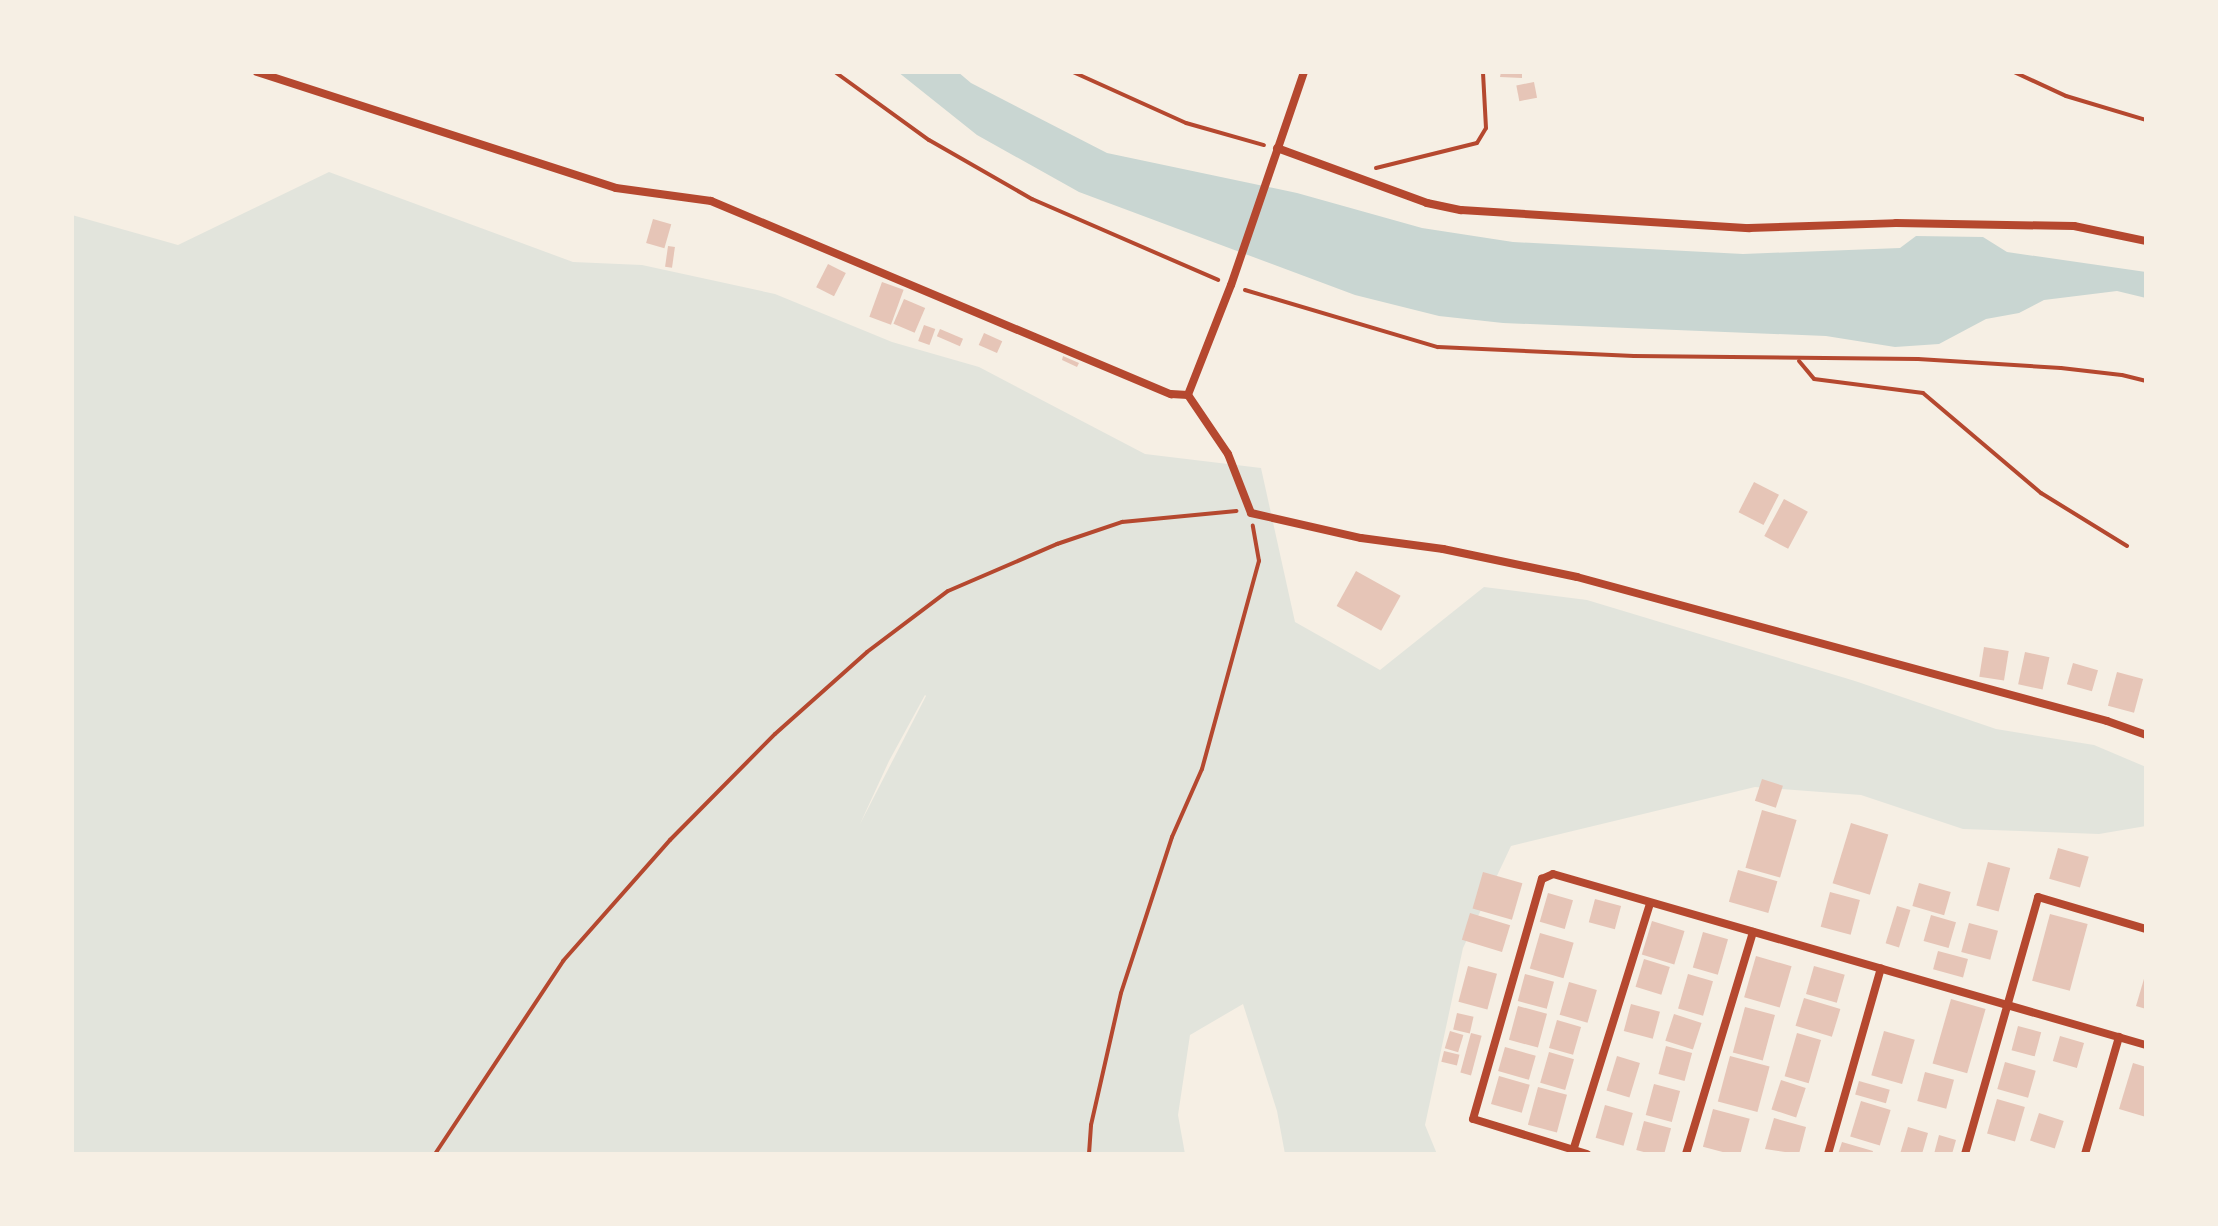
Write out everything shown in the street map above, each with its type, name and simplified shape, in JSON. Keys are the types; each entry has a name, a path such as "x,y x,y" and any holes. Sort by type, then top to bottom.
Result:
{"street":[{"path":"257,72 616,188 711,201 1171,394 1188,395"},
{"path":"1188,395 1231,285 1304,72"},
{"path":"1276,152 1427,203 1461,210 1749,228 1896,223 2074,226 2146,241"},
{"path":"1188,395 1228,454 1251,513 1361,538 1443,549 1577,577 2107,721 2146,735"},
{"path":"1587,1154 1473,1119 1542,879 1553,874 2146,1045"},
{"path":"1965,1154 2038,897 2146,929"},
{"path":"1573,1152 1650,903"},
{"path":"1686,1154 1753,932"},
{"path":"1828,1154 1881,968"},
{"path":"2085,1154 2119,1037"}],"path":[{"path":"835,72 929,140 1032,199 1231,285 1438,347 1799,361 1966,362 2076,369 2146,381"},
{"path":"1073,72 1186,123 1276,152"},
{"path":"1347,175 1477,143 1486,128 1483,72"},
{"path":"2014,72 2066,96 2146,120"},
{"path":"1799,361 1814,379 1923,393 2041,493 2127,546"},
{"path":"435,1154 563,961 670,840 775,734 867,652 948,591 1057,544 1122,522 1227,510 1251,513 1259,561 1202,769 1172,837 1121,993 1091,1125 1089,1154"}],"shaded area":[{"path":"898,72 958,72 971,83 1107,153 1297,193 1422,228 1513,242 1743,254 1900,248 1916,236 1983,237 2007,252 2146,272 2146,298 2117,291 2044,300 2019,313 1986,319 1939,344 1895,347 1826,336 1503,323 1439,316 1355,295 1079,192 977,135"},
{"path":"329,172 573,262 642,265 775,294 892,342 979,367 1145,454 1261,468 1295,622 1380,670 1484,587 1587,600 1855,681 1996,729 2094,745 2146,767 2146,826 2099,834 1963,829 1861,795 1755,787 1511,846 1463,948 1425,1125 1437,1154 1285,1154 1277,1111 1243,1004 1190,1035 1178,1115 1185,1154 72,1154 72,215 178,245","holes":["926,696 860,824 889,761"]}],"building":[{"path":"1501,72 1522,72 1522,78 1500,77"},
{"path":"1534,82 1537,98 1519,101 1516,85"},
{"path":"653,219 671,224 664,248 646,243"},
{"path":"668,246 675,247 672,268 665,267"},
{"path":"828,264 846,273 834,296 816,287"},
{"path":"882,282 904,290 891,325 869,317"},
{"path":"904,299 925,308 915,333 893,324"},
{"path":"924,325 935,329 929,345 918,341"},
{"path":"940,329 963,339 960,346 937,336"},
{"path":"984,333 1002,341 997,353 979,345"},
{"path":"1063,356 1079,363 1077,367 1062,360"},
{"path":"1754,482 1779,495 1764,525 1739,512"},
{"path":"1784,499 1808,512 1788,549 1764,536"},
{"path":"1356,571 1401,596 1381,631 1337,606"},
{"path":"1984,647 2009,651 2004,681 1979,677"},
{"path":"2025,652 2049,657 2043,689 2018,684"},
{"path":"2073,663 2098,670 2092,691 2067,684"},
{"path":"2117,672 2143,679 2134,713 2108,706"},
{"path":"1762,779 1783,786 1776,808 1755,801"},
{"path":"1762,810 1797,820 1780,878 1745,868"},
{"path":"1851,823 1888,834 1870,895 1833,883"},
{"path":"2058,848 2089,857 2080,888 2049,879"},
{"path":"1988,862 2010,868 1999,911 1976,905"},
{"path":"1738,870 1777,881 1768,913 1729,902"},
{"path":"1483,872 1522,883 1512,920 1473,909"},
{"path":"1919,883 1951,892 1944,915 1912,906"},
{"path":"1830,892 1860,900 1851,935 1821,927"},
{"path":"1548,893 1573,900 1565,929 1540,922"},
{"path":"1595,899 1621,906 1615,929 1589,922"},
{"path":"1897,906 1910,910 1899,947 1886,943"},
{"path":"1470,913 1510,925 1502,952 1462,940"},
{"path":"2050,914 2088,924 2070,991 2032,981"},
{"path":"1931,915 1956,922 1949,948 1924,941"},
{"path":"1652,921 1685,931 1674,964 1642,954"},
{"path":"1969,923 1998,931 1990,960 1961,952"},
{"path":"1703,932 1728,939 1718,975 1693,968"},
{"path":"1540,933 1574,943 1563,978 1530,969"},
{"path":"1938,951 1968,959 1963,977 1933,969"},
{"path":"1756,956 1792,966 1780,1008 1744,997"},
{"path":"1644,959 1670,967 1661,995 1636,987"},
{"path":"1468,966 1497,974 1487,1010 1458,1002"},
{"path":"1814,966 1845,975 1837,1003 1806,994"},
{"path":"2146,972 2146,1009 2136,1006"},
{"path":"1525,974 1554,982 1547,1009 1518,1001"},
{"path":"1688,974 1713,981 1703,1016 1678,1009"},
{"path":"1569,982 1597,990 1588,1023 1560,1015"},
{"path":"1804,998 1840,1009 1832,1037 1796,1026"},
{"path":"1951,999 1986,1009 1967,1073 1933,1063"},
{"path":"1631,1004 1660,1012 1653,1039 1624,1031"},
{"path":"1518,1006 1547,1014 1538,1048 1509,1040"},
{"path":"1745,1007 1775,1015 1763,1060 1733,1052"},
{"path":"1457,1013 1474,1017 1470,1033 1453,1030"},
{"path":"1674,1014 1702,1023 1693,1050 1665,1041"},
{"path":"1557,1020 1581,1027 1573,1055 1549,1048"},
{"path":"2018,1026 2041,1032 2035,1056 2012,1050"},
{"path":"1450,1031 1463,1035 1458,1052 1445,1048"},
{"path":"1884,1031 1915,1040 1902,1084 1871,1075"},
{"path":"1471,1033 1482,1036 1471,1075 1460,1073"},
{"path":"1797,1033 1821,1040 1809,1083 1785,1076"},
{"path":"2060,1036 2084,1043 2077,1068 2053,1061"},
{"path":"1666,1046 1692,1053 1685,1081 1658,1074"},
{"path":"1505,1047 1536,1056 1529,1080 1498,1071"},
{"path":"1444,1051 1460,1055 1457,1066 1441,1062"},
{"path":"1549,1052 1574,1059 1565,1090 1540,1083"},
{"path":"1617,1056 1640,1063 1629,1097 1606,1090"},
{"path":"1730,1056 1770,1067 1757,1112 1718,1101"},
{"path":"2005,1062 2036,1071 2028,1098 1997,1089"},
{"path":"2133,1063 2146,1067 2146,1117 2119,1109"},
{"path":"1925,1072 1954,1080 1946,1109 1917,1101"},
{"path":"1499,1076 1530,1085 1522,1113 1491,1104"},
{"path":"1781,1080 1806,1088 1796,1118 1771,1109"},
{"path":"1859,1081 1890,1090 1886,1103 1855,1094"},
{"path":"1654,1084 1680,1091 1672,1122 1646,1115"},
{"path":"1538,1087 1567,1095 1557,1132 1528,1125"},
{"path":"1997,1099 2025,1107 2015,1142 1987,1134"},
{"path":"1861,1101 1891,1110 1880,1145 1850,1136"},
{"path":"1605,1105 1633,1113 1624,1146 1596,1138"},
{"path":"1713,1109 1750,1119 1740,1154 1703,1147"},
{"path":"2039,1113 2064,1121 2055,1149 2030,1141"},
{"path":"1774,1118 1806,1127 1799,1154 1765,1149"},
{"path":"1644,1121 1671,1128 1664,1154 1636,1150"},
{"path":"1908,1127 1928,1133 1922,1154 1900,1154"},
{"path":"1939,1135 1956,1140 1952,1154 1934,1154"},
{"path":"1842,1142 1873,1151 1872,1154 1838,1154"}]}
